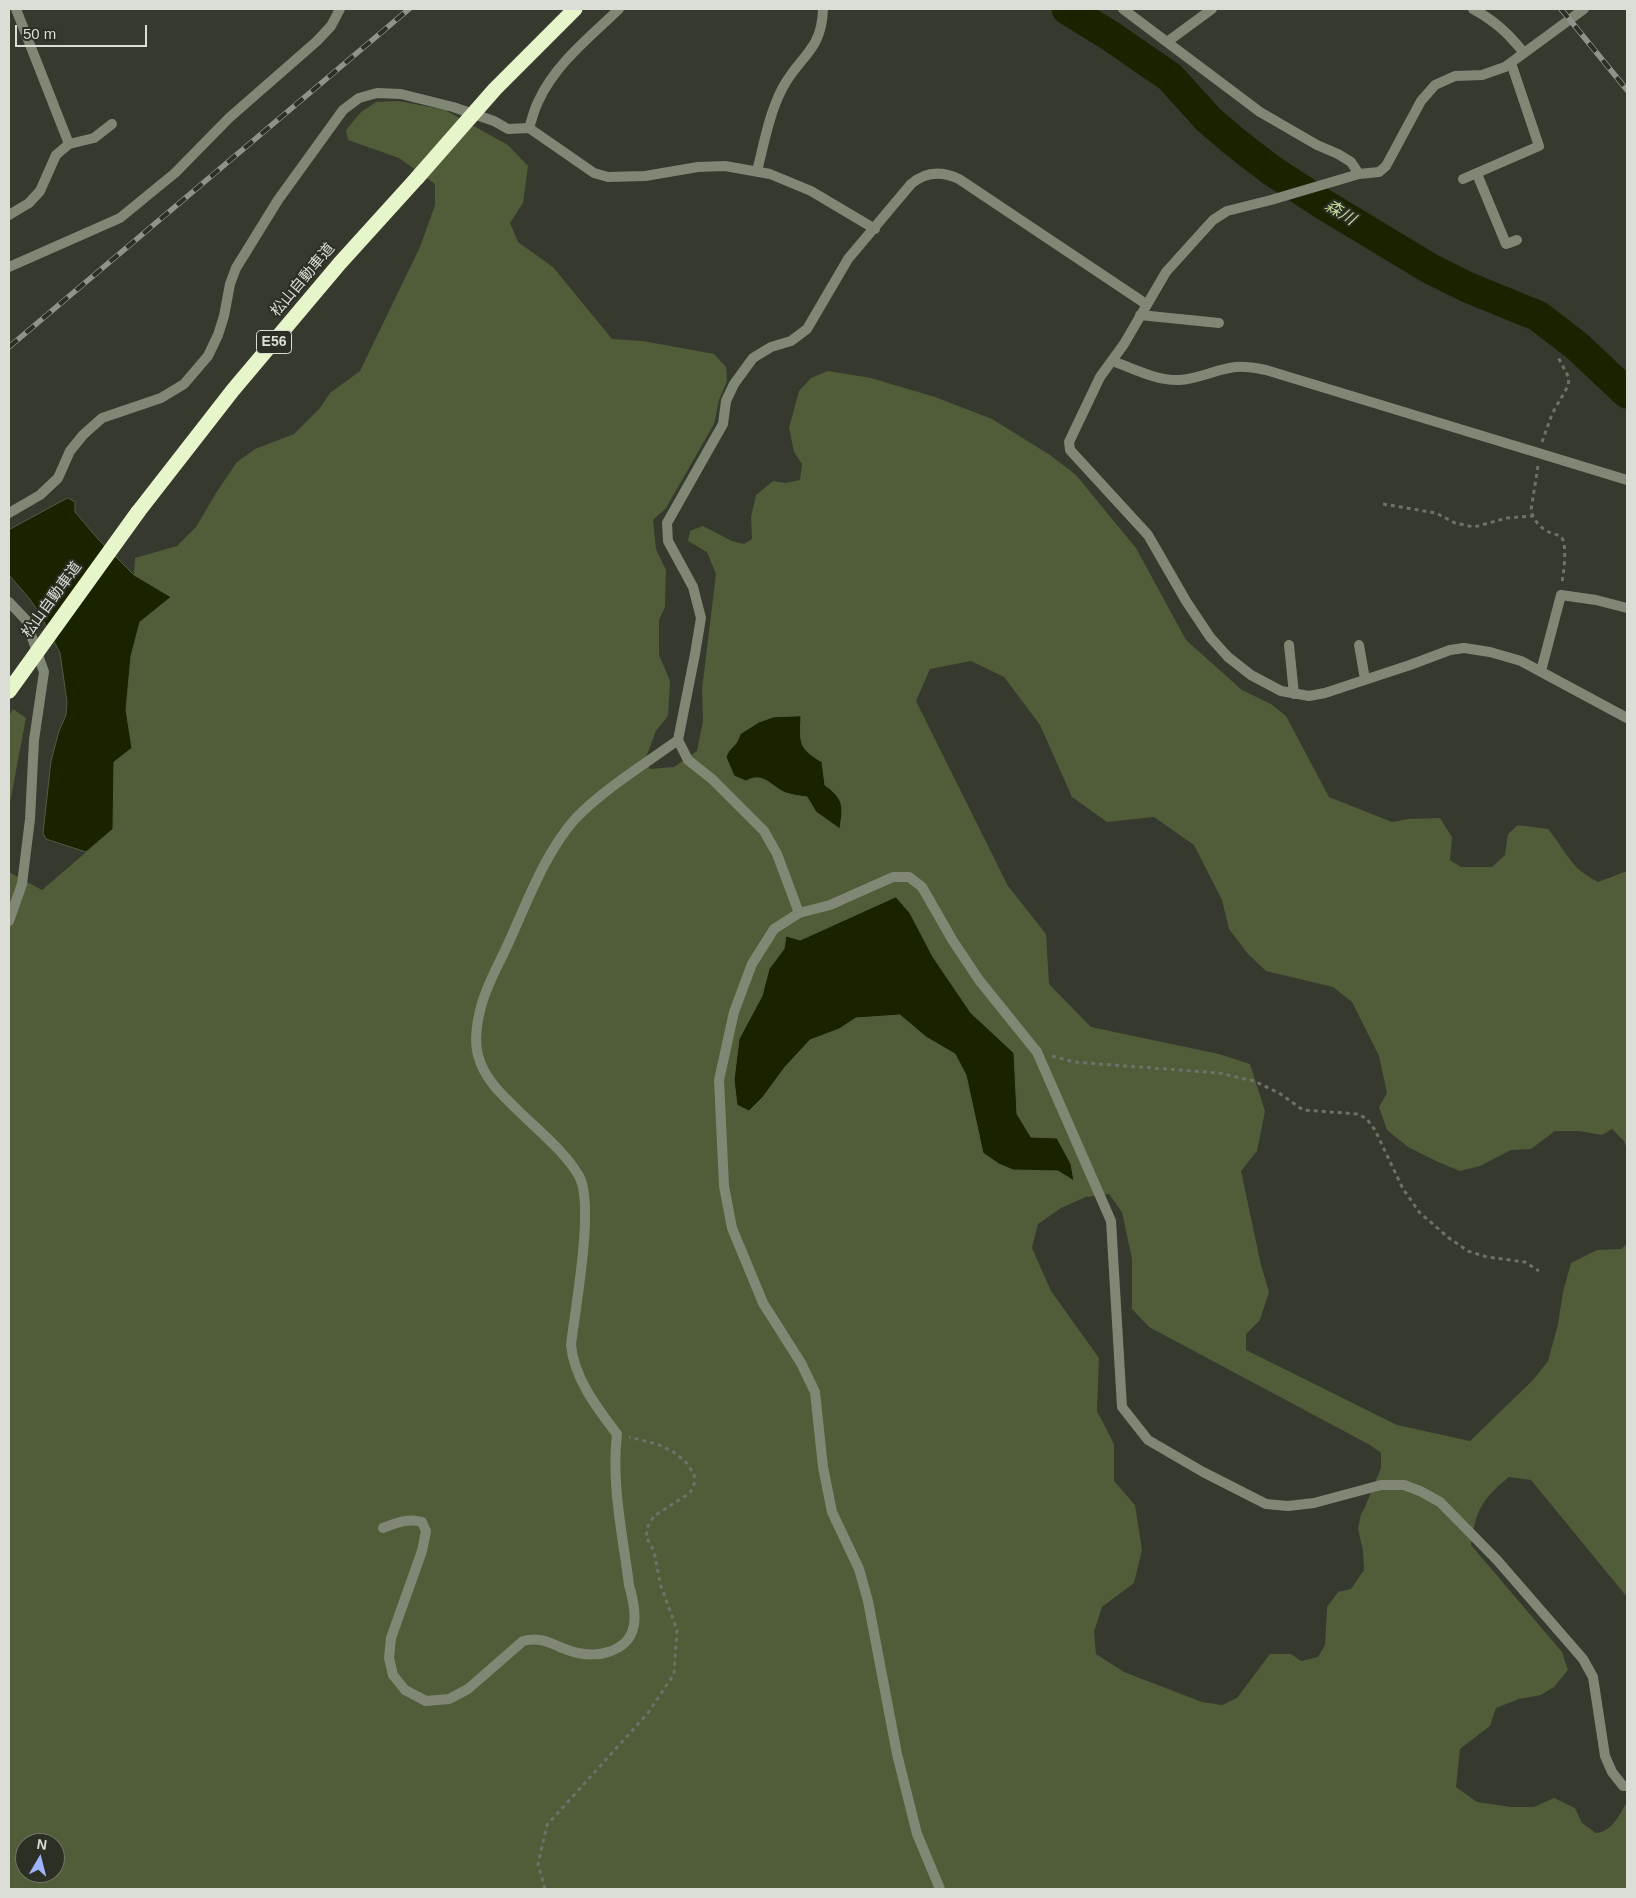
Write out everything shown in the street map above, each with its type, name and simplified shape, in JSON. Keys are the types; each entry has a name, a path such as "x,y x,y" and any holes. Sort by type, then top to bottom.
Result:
{"highway":[{"name":"松山自動車道","path":"9,691 138,512 233,390 340,263 495,89 575,9"}],"street":[{"path":"16,9 69,144"},
{"path":"9,267 120,218 175,173 228,118 317,41 331,26 340,9"},
{"path":"529,128 538,102 550,80 566,60 619,9"},
{"path":"757,171 776,102 789,77 816,44 823,23 823,9"},
{"path":"1123,9 1260,112 1351,162 1359,174"},
{"path":"1167,42 1212,9"},
{"path":"1473,9 1494,21 1510,35 1524,53"},
{"path":"1584,9 1505,68 1482,75 1454,76 1435,85 1422,101 1386,166 1378,172 1359,174 1272,200 1227,211 1213,220 1166,272 1100,378 1068,442 1070,450 1148,535 1186,601 1210,637 1228,657 1251,675 1280,690 1309,696 1325,693 1450,650 1464,648 1490,652 1521,661 1627,718"},
{"path":"1464,179 1539,146 1511,63"},
{"path":"9,513 40,495 58,478 70,452 83,435 102,418 161,398 184,384 208,356 218,335 230,284 236,268 289,185 343,110 358,98 377,93 401,94 453,107 494,121 508,129 529,128 594,172 608,177 645,176 725,166 770,174 811,191 875,229"},
{"path":"9,215 28,203 40,192 56,154 69,144 94,138 112,124"},
{"path":"799,913 777,854 764,831 712,780 688,760 678,740 701,618 693,586 668,541 667,523 723,424 726,401 734,384 753,358 771,348 791,341 807,328 848,259 911,184 919,177 934,173 948,173 959,179 1146,304"},
{"path":"1477,174 1506,244 1517,240"},
{"path":"1140,315 1219,323"},
{"path":"1112,361 1158,378 1177,380 1191,379 1235,367 1266,370 1627,480"},
{"path":"1541,671 1560,595 1604,602 1627,608"},
{"path":"9,602 26,620 44,672 34,740 30,819 22,884 9,921"},
{"path":"1289,645 1294,694"},
{"path":"1359,645 1365,679"},
{"path":"383,1528 414,1519 422,1522 426,1531 422,1551 391,1638 389,1658 392,1675 406,1690 426,1701 449,1699 468,1689 523,1641 534,1638 547,1640 578,1654 602,1654 621,1648 632,1637 634,1602 629,1585 614,1458 617,1434 600,1412 578,1374 572,1359 571,1345 585,1228 584,1200 580,1178 552,1143 488,1080 477,1055 476,1034 481,1005 534,887 559,839 577,818 601,797 678,740"},
{"path":"940,1889 917,1834 897,1754 868,1601 859,1569 832,1512 823,1467 816,1392 801,1363 763,1303 732,1228 724,1186 719,1080 734,1012 752,964 774,929 799,913 830,905 893,877 909,877 922,887 953,941 979,980 1037,1052 1111,1221 1122,1407 1148,1440 1203,1472 1266,1504 1288,1506 1314,1503 1382,1485 1404,1485 1440,1502 1497,1560 1583,1659 1593,1677 1606,1756 1612,1772 1623,1786 1627,1786"}],"path":[{"path":"1558,357 1569,378 1568,386 1546,428 1530,510 1532,516 1542,527 1563,540 1565,547 1560,595"},
{"path":"1383,504 1436,513 1455,523 1474,528 1507,518 1532,516"},
{"path":"1037,1052 1074,1062 1220,1074 1254,1081 1279,1093 1303,1110 1358,1114 1367,1120 1375,1130 1403,1189 1420,1213 1434,1226 1468,1251 1487,1257 1525,1262 1539,1271"}],"shaded area":[{"path":"399,101 445,110 508,145 528,166 523,203 510,223 518,242 553,267 612,339 643,341 714,354 726,367 727,381 719,400 714,424 666,508 653,520 656,549 666,570 665,607 659,620 659,655 670,681 668,716 656,731 645,760 650,769 674,767 697,751 703,721 702,689 716,574 707,552 688,541 690,531 703,526 732,541 744,544 752,539 751,517 756,495 773,481 785,483 800,480 802,464 794,452 789,428 799,391 811,378 828,371 871,378 935,397 992,419 1050,455 1076,475 1136,548 1186,640 1242,690 1271,704 1286,716 1329,797 1392,822 1408,819 1440,818 1452,837 1450,860 1461,867 1492,867 1505,855 1508,834 1518,825 1548,829 1575,865 1598,882 1627,871 1627,1149 1624,1141 1612,1129 1602,1135 1579,1131 1555,1131 1531,1149 1511,1150 1480,1166 1460,1171 1408,1147 1387,1130 1379,1107 1387,1093 1379,1056 1352,1002 1333,987 1266,971 1248,954 1229,929 1222,900 1194,845 1154,817 1107,822 1072,797 1040,725 1004,677 971,661 930,669 916,701 1008,886 1046,934 1049,984 1091,1027 1219,1054 1250,1064 1265,1111 1257,1151 1241,1171 1261,1265 1269,1292 1260,1320 1246,1334 1246,1350 1397,1425 1470,1441 1534,1379 1548,1361 1571,1263 1597,1250 1621,1249 1627,1244 1627,1597 1531,1480 1509,1477 1492,1492 1481,1506 1475,1523 1471,1545 1562,1652 1568,1670 1554,1687 1541,1695 1519,1699 1496,1708 1490,1726 1460,1749 1456,1787 1477,1802 1511,1807 1534,1807 1554,1798 1575,1808 1582,1823 1596,1833 1602,1832 1611,1826 1627,1802 1627,1889 9,1889 9,872 42,890 113,829 114,761 132,748 126,710 131,656 140,622 171,597 134,575 135,558 177,546 196,527 237,462 255,449 294,434 320,408 330,393 360,371 420,247 435,205 435,184 399,158 348,140 346,130 361,112 376,102","holes":["1109,1194 1122,1212 1132,1259 1132,1309 1149,1327 1370,1445 1381,1453 1381,1468 1361,1514 1358,1529 1363,1551 1364,1570 1351,1589 1338,1592 1327,1607 1325,1645 1318,1657 1301,1661 1291,1654 1270,1654 1237,1698 1222,1705 1202,1702 1124,1672 1096,1654 1094,1632 1102,1607 1134,1583 1142,1550 1135,1505 1114,1481 1114,1444 1097,1411 1099,1358 1051,1291 1032,1248 1038,1224 1061,1208 1086,1197"]},
{"path":"68,498 75,502 75,512 98,539 134,575 171,597 140,622 131,656 126,710 132,748 114,762 113,829 86,852 46,839 43,833 51,761 59,731 66,715 67,702 60,653 40,614 9,575 9,530"},
{"path":"13,709 26,718 9,808 9,716"},
{"path":"801,716 800,733 802,744 808,753 822,762 825,785 832,790 841,804 840,829 816,812 807,797 786,793 763,779 752,778 746,781 734,776 726,757 737,742 740,734 759,722 773,717"},
{"path":"896,897 910,913 933,957 971,1013 1014,1053 1017,1114 1031,1137 1057,1138 1071,1164 1074,1181 1058,1171 1013,1170 999,1164 983,1153 966,1075 955,1054 926,1037 900,1015 856,1018 839,1029 810,1040 749,1111 737,1105 734,1080 739,1039 762,996 769,969 784,949 786,936 800,940"}],"waterway":[{"name":"森川","path":"1067,9 1170,77 1209,120 1271,170 1429,268 1467,287 1538,316 1577,346 1627,393"}],"railway":[{"path":"9,347 409,9"},
{"path":"1561,9 1627,90"}]}
